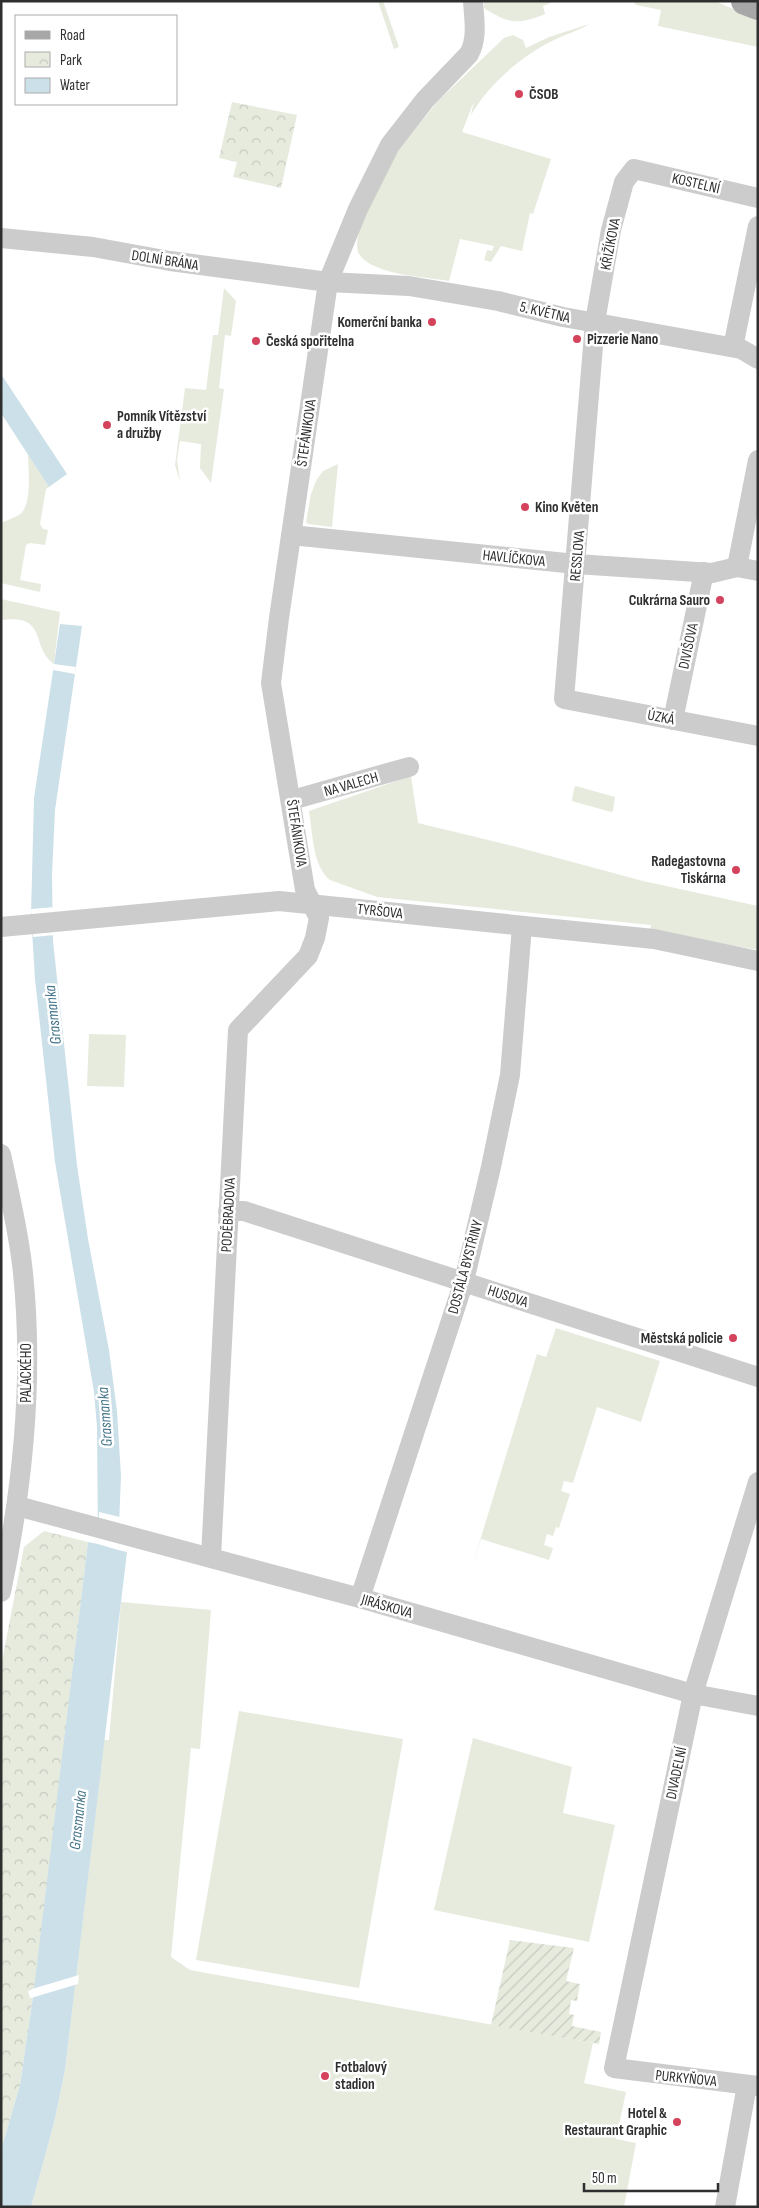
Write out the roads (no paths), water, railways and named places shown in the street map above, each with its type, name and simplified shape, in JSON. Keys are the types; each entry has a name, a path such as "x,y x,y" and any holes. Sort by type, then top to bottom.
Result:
{"main road":[{"path":"745,1 758,6"}],"street":[{"name":"ŠTEFÁNIKOVA","path":"312,904 305,890 292,800 271,683 328,282 358,209 390,145 425,100 469,54 473,46 473,1"},
{"path":"731,1 758,15"},
{"name":"KOSTELNÍ","path":"634,169 758,198"},
{"name":"KŘIŽÍKOVA","path":"595,322 611,230 624,182 634,169"},
{"path":"733,347 758,226"},
{"name":"DOLNÍ BRÁNA","path":"1,238 92,247 170,261 328,282"},
{"name":"5. KVĚTNA","path":"328,282 409,286 498,301 595,322 733,347 741,349 758,359"},
{"name":"RESSLOVA","path":"564,699 595,322"},
{"path":"758,460 737,567 758,571"},
{"name":"HAVLÍČKOVA","path":"291,535 576,564 712,573 737,567"},
{"name":"DIVIŠOVA","path":"673,720 704,572"},
{"name":"ÚZKÁ","path":"564,699 758,736"},
{"name":"NA VALECH","path":"292,800 410,767"},
{"name":"TYRŠOVA","path":"1,927 279,901 654,939 758,961"},
{"name":"PODĚBRADOVA","path":"211,1557 238,1030 308,956 315,938 319,918 312,904"},
{"name":"DOSTÁLA BYSTŘINY","path":"360,1598 464,1281 491,1167 510,1075 522,926"},
{"name":"PALACKÉHO","path":"1,1154 19,1241 23,1273 27,1388 25,1443 17,1506 1,1592"},
{"name":"HUSOVA","path":"228,1211 244,1212 464,1281 758,1377"},
{"name":"DIVADELNÍ","path":"614,2068 693,1694 758,1482"},
{"name":"JIRÁSKOVA","path":"17,1506 360,1598 693,1694 758,1706"},
{"name":"PURKYŇOVA","path":"614,2068 752,2085"},
{"path":"725,2207 752,2085"}],"water":[{"path":"1,374 67,474 49,487 1,413"},
{"name":"Grasmanka","path":"60,624 82,626 55,810 52,875 53,941 77,1165 88,1239 109,1350 117,1411 121,1476 118,1550 127,1552 65,2070 54,2123 31,2207 1,2207 1,2150 20,2085 33,1997 88,1542 98,1544 97,1427 94,1392 55,1162 35,979 31,914 34,798"}],"place":[{"name":"ČSOB","path":"519,94"},
{"name":"Komerční banka","path":"432,322"},
{"name":"Pizzerie Nano","path":"577,339"},
{"name":"Česká spořitelna","path":"256,341"},
{"name":"Pomník Vítězství a družby","path":"107,425"},
{"name":"Kino Květen","path":"525,507"},
{"name":"Cukrárna Sauro","path":"720,600"},
{"name":"Radegastovna Tiskárna","path":"736,870"},
{"name":"Městská policie","path":"733,1338"},
{"name":"Fotbalový stadion","path":"325,2076"},
{"name":"Hotel & Restaurant Graphic","path":"677,2122"}]}
